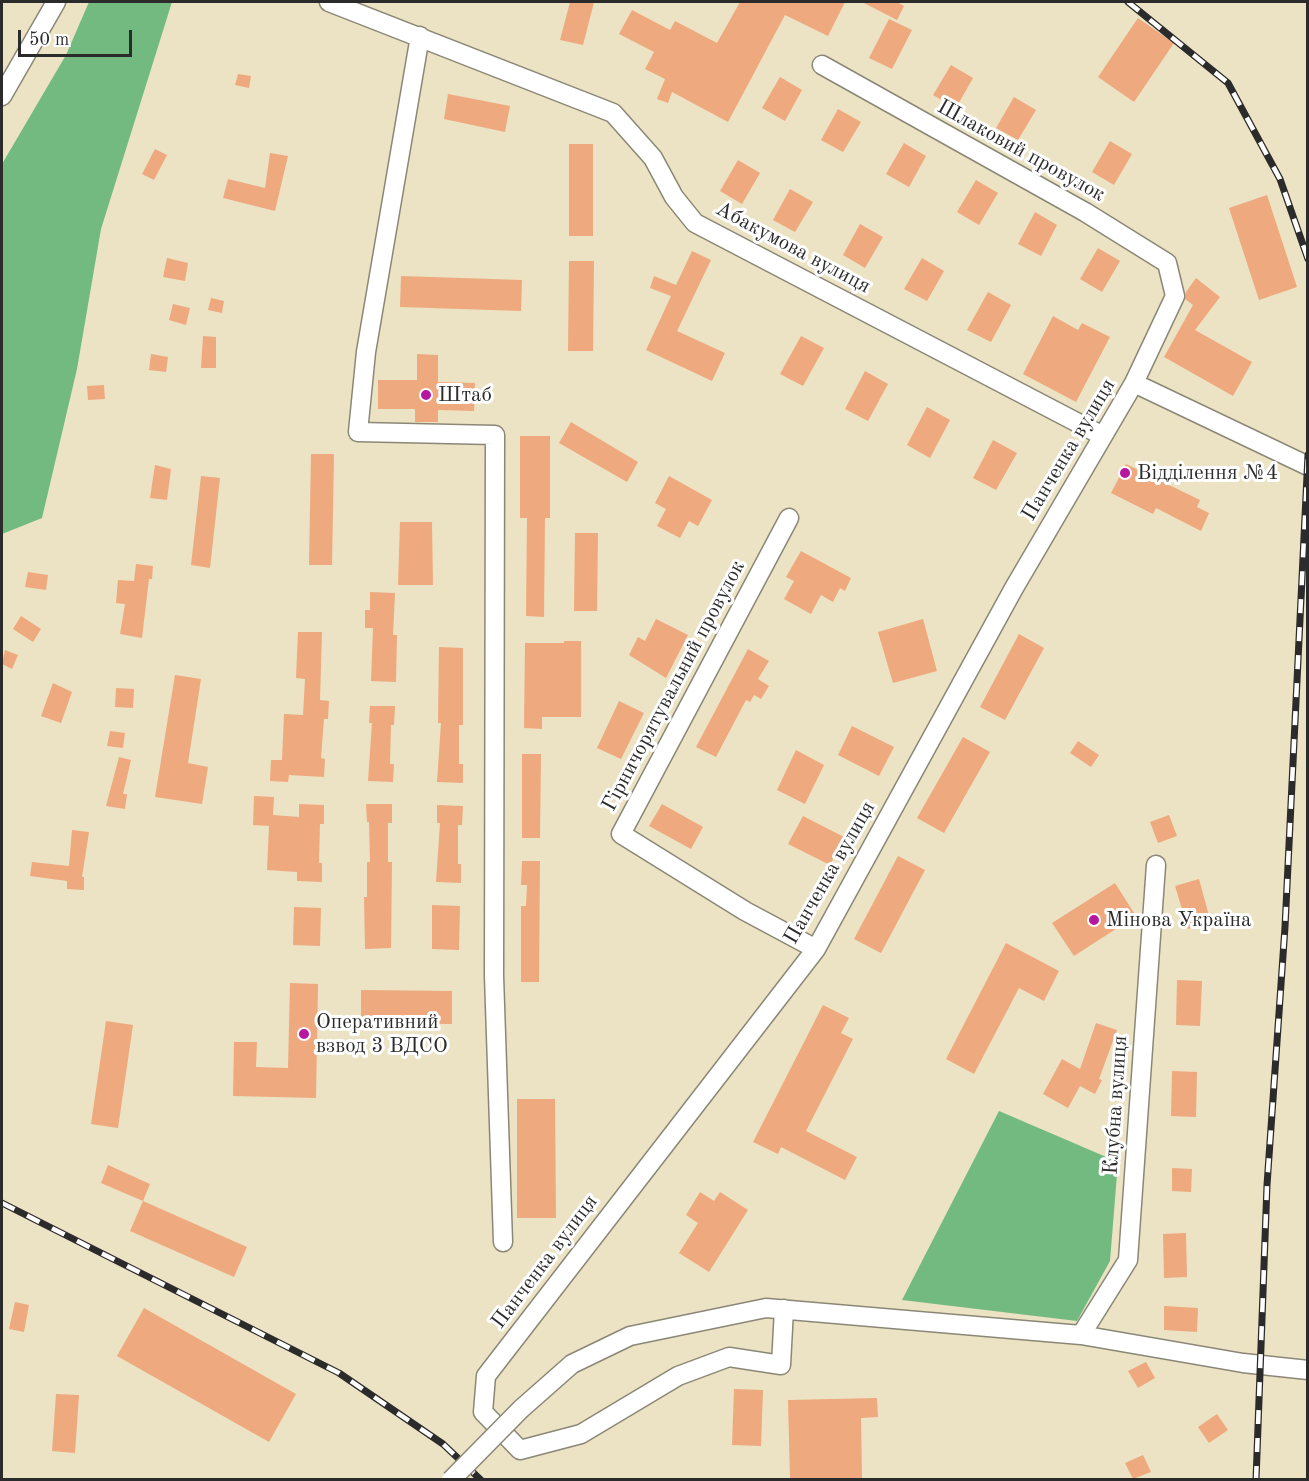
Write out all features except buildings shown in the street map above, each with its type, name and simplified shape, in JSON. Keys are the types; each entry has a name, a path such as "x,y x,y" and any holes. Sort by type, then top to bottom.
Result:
{"street":[{"path":"2,96 56,2"},
{"name":"Абакумова вулиця","path":"329,2 614,113 652,158 674,197 695,223 1103,436"},
{"path":"420,36 366,352 358,432 495,435 494,976 503,1242"},
{"name":"Шлаковий провулок","path":"822,65 1085,212 1167,263 1175,296"},
{"name":"Панченка вулиця","path":"784,1309 781,1365 729,1357 678,1376 581,1434 520,1450 483,1412 486,1376 816,949 1014,588 1134,383 1175,296"},
{"path":"1134,383 1308,466"},
{"name":"Гірничорятувальний провулок","path":"789,518 621,834 745,911 816,949"},
{"name":"Клубна вулиця","path":"1081,1335 1128,1260 1156,865"},
{"path":"451,1479 521,1409 572,1364 630,1336 766,1308 1081,1335 1243,1362 1308,1370"}],"green space":[{"path":"89,2 172,2 101,229 77,369 42,518 2,534 2,164 66,55"},
{"path":"999,1111 1118,1162 1110,1261 1077,1321 902,1300"}],"railway":[{"path":"1128,2 1228,83 1280,179 1308,259"},
{"path":"1256,1480 1267,1185 1285,927 1308,455"},
{"path":"2,1203 339,1373 443,1444 481,1480"}],"place":[{"name":"Штаб","path":"426,395"},
{"name":"Відділення №4","path":"1125,473"},
{"name":"Мінова Україна","path":"1094,920"},
{"name":"Оперативний взвод 3 ВДСО","path":"304,1034"}]}
